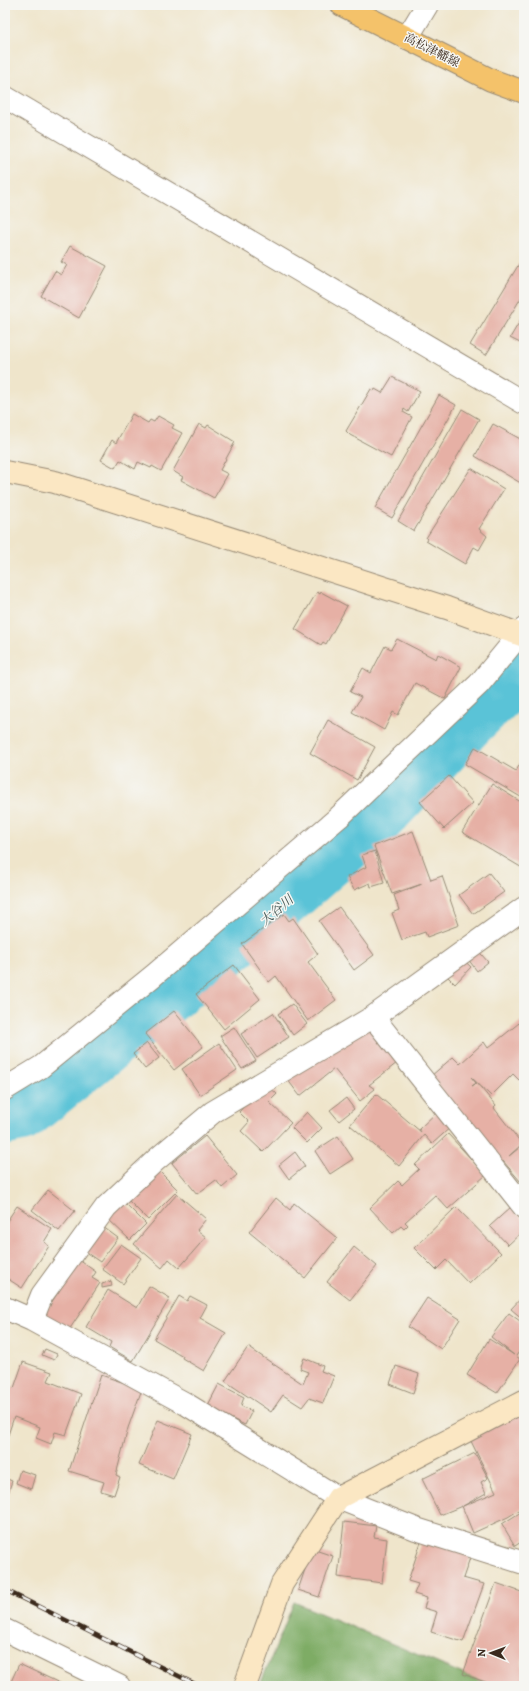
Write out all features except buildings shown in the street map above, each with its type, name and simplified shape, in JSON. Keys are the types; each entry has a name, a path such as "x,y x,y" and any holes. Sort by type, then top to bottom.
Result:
{"main road":[{"name":"高松津幡線","path":"342,5 492,80 524,92"}],"street":[{"path":"408,38 427,5"},
{"path":"5,97 524,403"},
{"path":"5,472 55,482 523,633 479,684 339,817 47,1063 5,1089"},
{"path":"32,1320 42,1295 106,1207 156,1160 213,1112 372,1017 524,908"},
{"path":"372,1017 524,1207"},
{"path":"5,1308 32,1320 186,1404 338,1498 416,1529 524,1563"},
{"path":"245,1686 282,1584 338,1498 524,1401"},
{"path":"5,1630 119,1686"}],"green space":[{"path":"294,1602 463,1674 496,1686 262,1686 260,1685"}],"waterway":[{"name":"大谷川","path":"5,1120 23,1116 254,929 381,817 469,724 524,671"}],"railway":[{"path":"5,1590 199,1686"}]}
